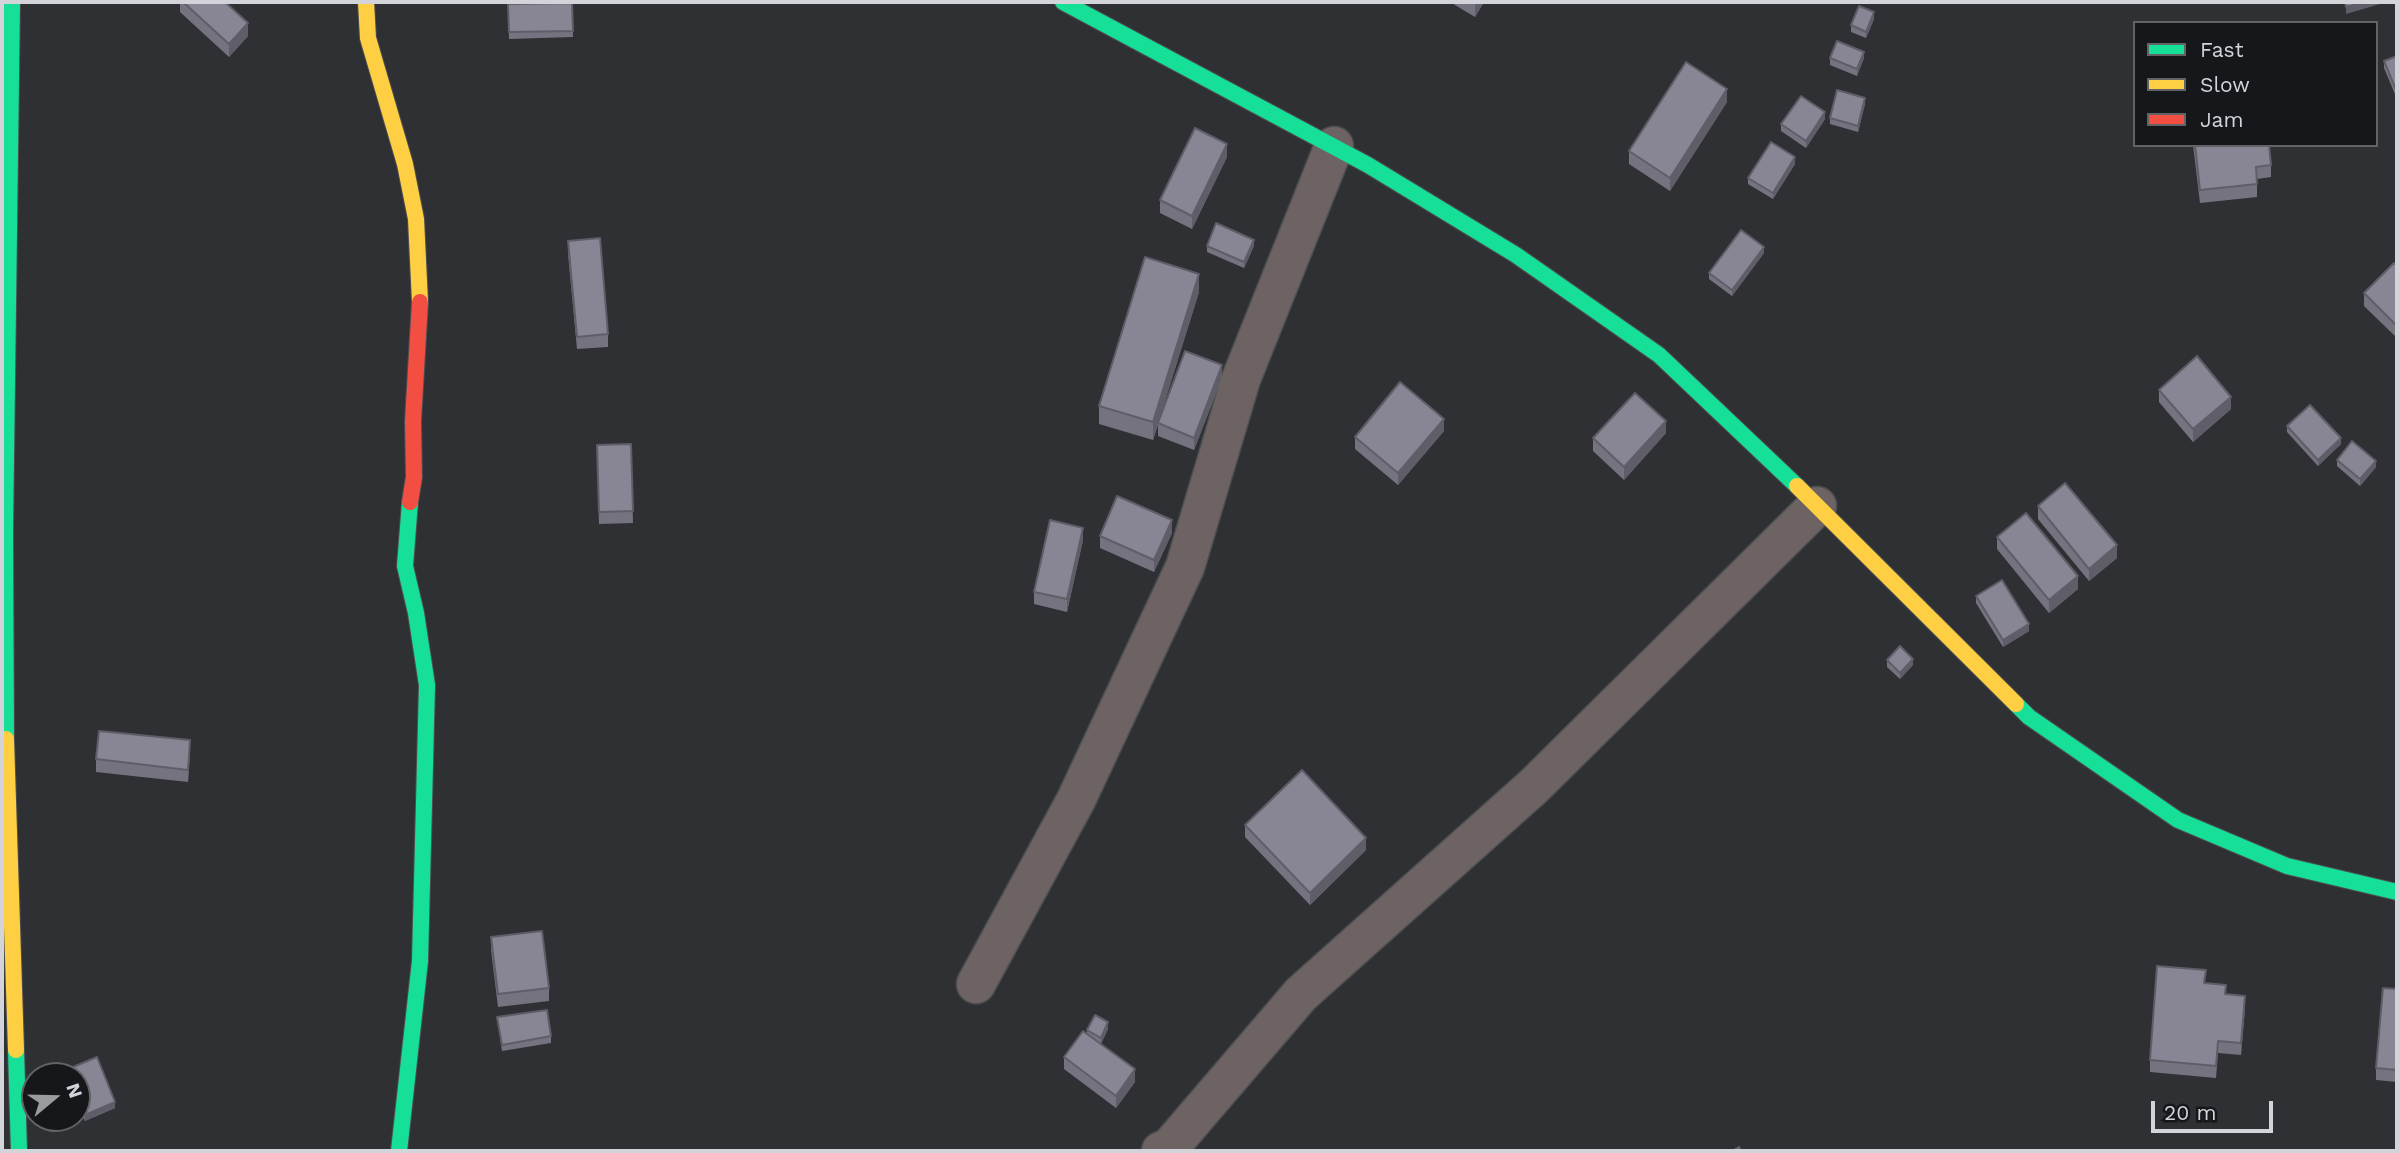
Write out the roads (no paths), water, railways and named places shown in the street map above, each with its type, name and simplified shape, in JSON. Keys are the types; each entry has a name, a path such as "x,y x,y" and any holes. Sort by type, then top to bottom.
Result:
{"street":[{"path":"12,2 4,718 19,1151"},
{"path":"366,2 368,38 405,164 416,219 421,289 413,421 414,477 405,566 427,685 421,961 399,1151"},
{"path":"1063,2 1334,146 1516,255 1659,355 1817,506 2029,717 2178,820 2287,866 2397,892"},
{"path":"976,984 1076,800 1185,567 1241,379 1334,146"},
{"path":"1161,1151 1169,1148 1301,994 1534,786 1817,506"}]}
